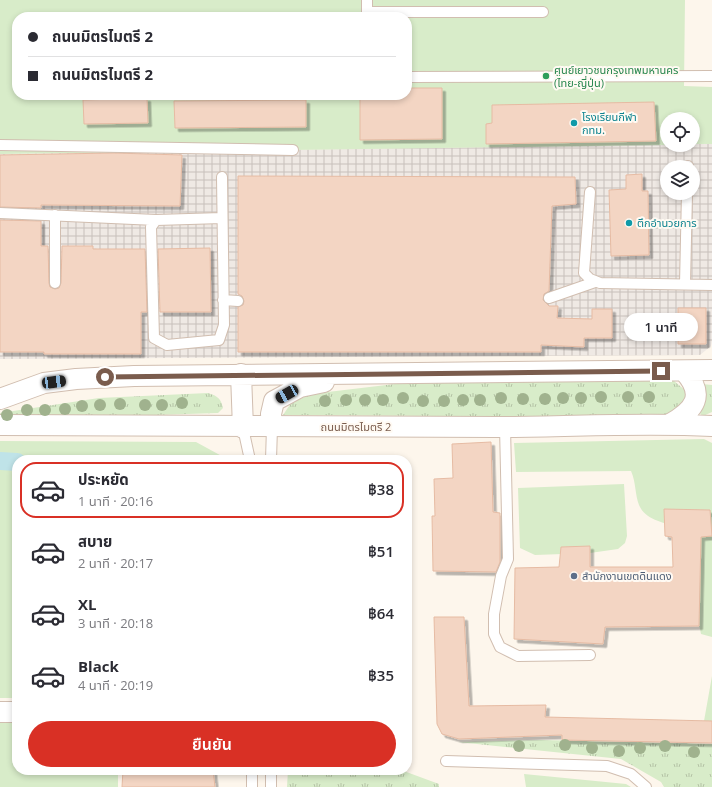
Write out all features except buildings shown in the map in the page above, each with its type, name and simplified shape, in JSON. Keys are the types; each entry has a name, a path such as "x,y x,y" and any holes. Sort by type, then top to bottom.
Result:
{"street":[{"path":"0,399 44,383 76,379 241,374 712,370"},
{"path":"670,424 686,415 696,399 696,390 692,379 684,371"},
{"path":"241,374 243,428"},
{"path":"272,427 271,414 274,401 300,387 361,374"},
{"name":"ถนนมิตรไมตรี 2","path":"0,425 243,428 505,427 670,424 712,426"},
{"path":"0,712 12,712"}],"lane":[{"path":"367,0 367,12"},
{"path":"412,14 543,12"},
{"path":"412,77 712,76"},
{"path":"0,145 293,150"},
{"path":"156,220 151,226 154,338 167,345 219,340 224,325 222,177"},
{"path":"590,192 584,273 595,282"},
{"path":"685,284 687,200"},
{"path":"0,213 156,220 222,218"},
{"path":"55,215 55,283"},
{"path":"549,298 595,282 712,285"},
{"path":"223,300 238,301"},
{"path":"271,455 272,427"},
{"path":"505,427 508,559 502,576 494,614 494,634 500,647 518,656 590,655"},
{"path":"243,428 249,455"},
{"path":"446,761 607,766 631,774 646,787"},
{"path":"252,775 252,787"},
{"path":"271,775 271,787"}],"shaded area":[{"path":"700,144 712,144 712,341 711,346 700,355 0,359 0,154 660,145 660,152 700,152"}],"green space":[{"name":"ศูนย์เยาวชนกรุงเทพมหานคร (ไทย-ญี่ปุ่น)","path":"0,0 685,0 684,86 712,87 712,144 700,144 700,112 660,112 660,145 0,154"},
{"path":"635,380 674,381 686,391 684,402 680,408 671,415 577,417 283,415 291,403 311,394 403,383"},
{"path":"702,384 712,385 712,412 703,416 700,414 704,404"},
{"path":"208,393 217,397 221,402 223,408 218,413 0,420 0,413 99,398"},
{"path":"704,439 712,443 712,637 701,634 679,527 656,520 642,510 639,505 631,471 516,472 514,443"},
{"path":"0,441 196,442 220,455 12,455 12,698 0,698"},
{"path":"624,484 627,536 625,543 618,549 590,553 535,555 520,548 518,488"},
{"path":"712,676 712,721 704,721"},
{"path":"0,717 12,717 12,775 118,775 118,787 0,787"},
{"path":"542,740 712,744 712,787 664,787 661,782 621,759 458,742"},
{"path":"412,774 439,784 439,787 287,787 288,775"},
{"path":"524,774 626,784 631,787 526,787"}],"waterway":[{"path":"0,461 12,462"}],"place":[{"name":"ศูนย์เยาวชนกรุงเทพมหานคร (ไทย-ญี่ปุ่น)","path":"546,76"},
{"name":"โรงเรียนกีฬา กทม.","path":"574,123"},
{"name":"ตึกอำนวยการ","path":"629,223"},
{"name":"สำนักงานเขตดินแดง","path":"574,576"}],"route":[{"path":"105,377 241,374 661,371"}]}
